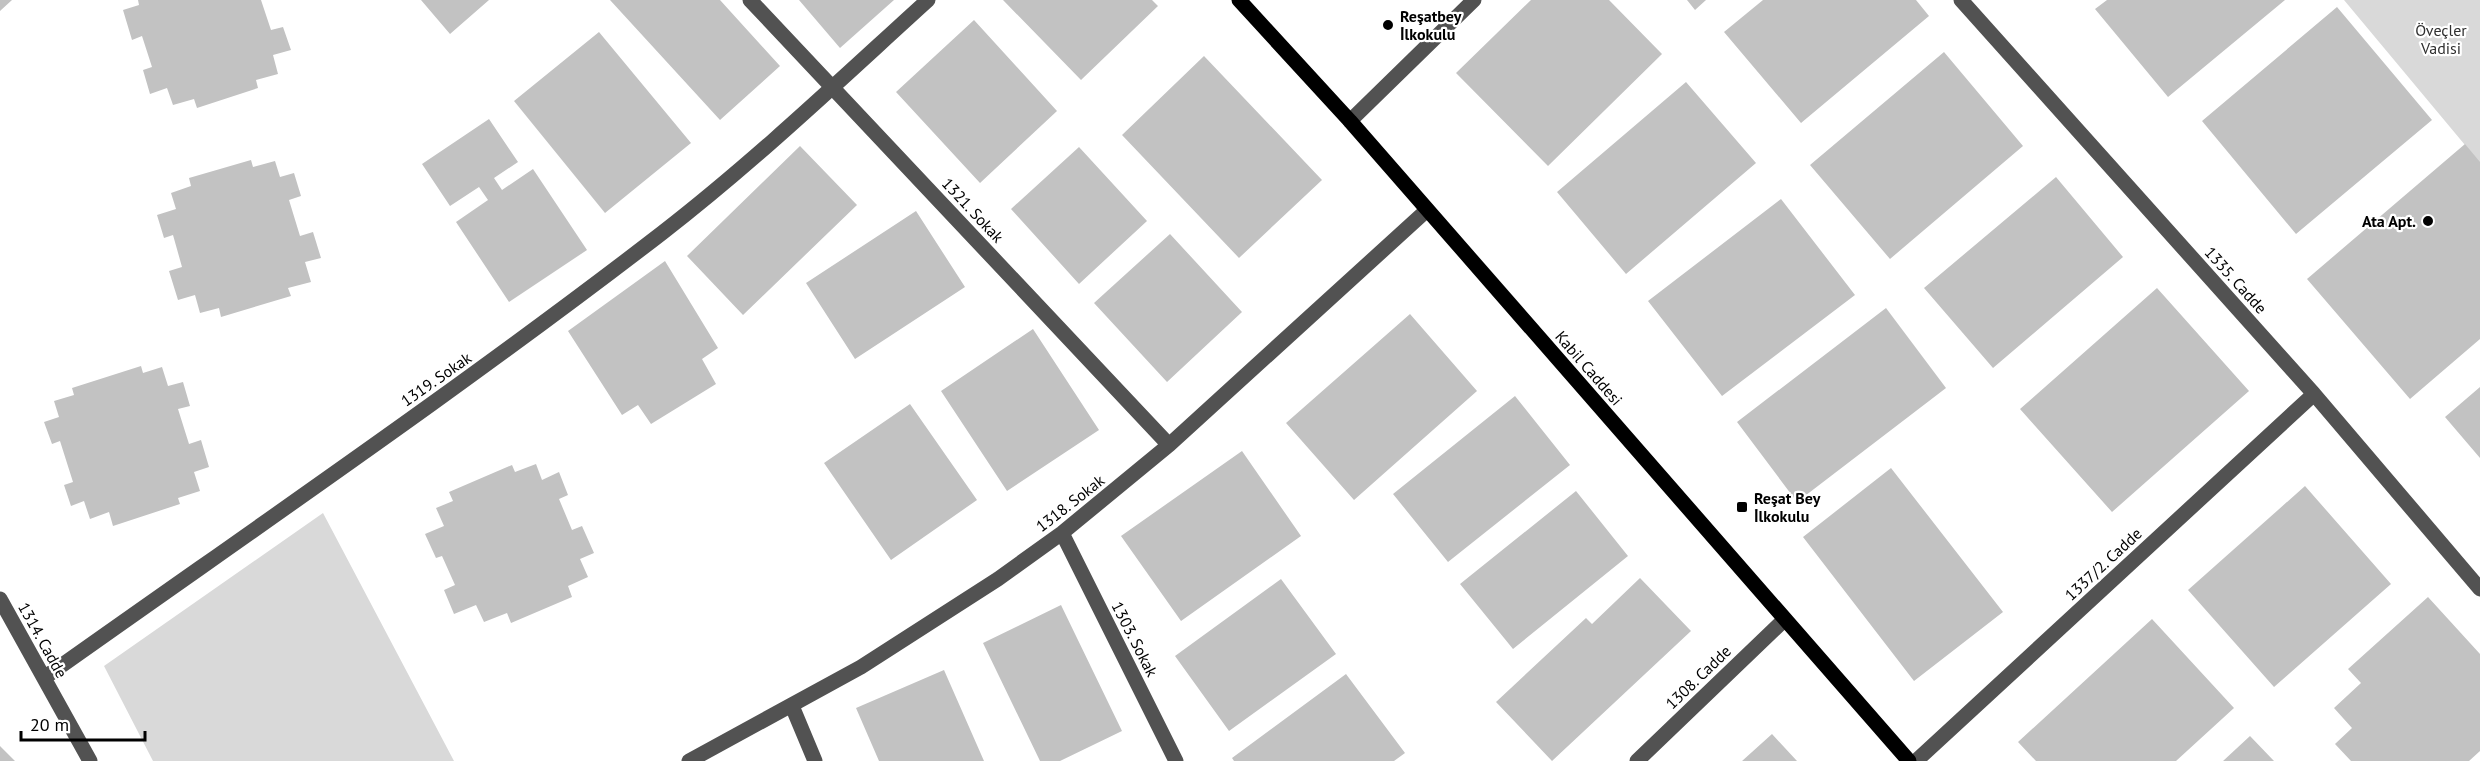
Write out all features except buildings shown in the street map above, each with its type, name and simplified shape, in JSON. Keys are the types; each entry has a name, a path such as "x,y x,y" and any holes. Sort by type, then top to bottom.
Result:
{"main road":[{"name":"Kabil Caddesi","path":"1239,0 1350,121 1909,761"}],"street":[{"name":"1321. Sokak","path":"750,0 1169,446"},
{"name":"1319. Sokak","path":"44,678 550,318 673,224 832,87 927,0"},
{"path":"1350,121 1474,0"},
{"name":"1335. Cadde","path":"1961,0 2314,394 2480,590"},
{"name":"1318. Sokak","path":"689,761 861,667 998,579 1062,533 1169,446 1427,210"},
{"name":"1337/2. Cadde","path":"1917,761 2314,394"},
{"name":"1303. Sokak","path":"1062,533 1176,761"},
{"name":"1314. Cadde","path":"0,599 90,761"},
{"name":"1308. Cadde","path":"1637,761 1784,620"},
{"path":"792,706 814,761"}],"green space":[{"name":"Öveçler Vadisi","path":"2344,0 2480,0 2480,163"},
{"path":"323,513 454,761 153,761 104,666"}],"place":[{"name":"Reşatbey İlkokulu","path":"1388,25"},
{"name":"Ata Apt.","path":"2428,221"},
{"name":"Reşat Bey İlkokulu","path":"1742,507"}]}
